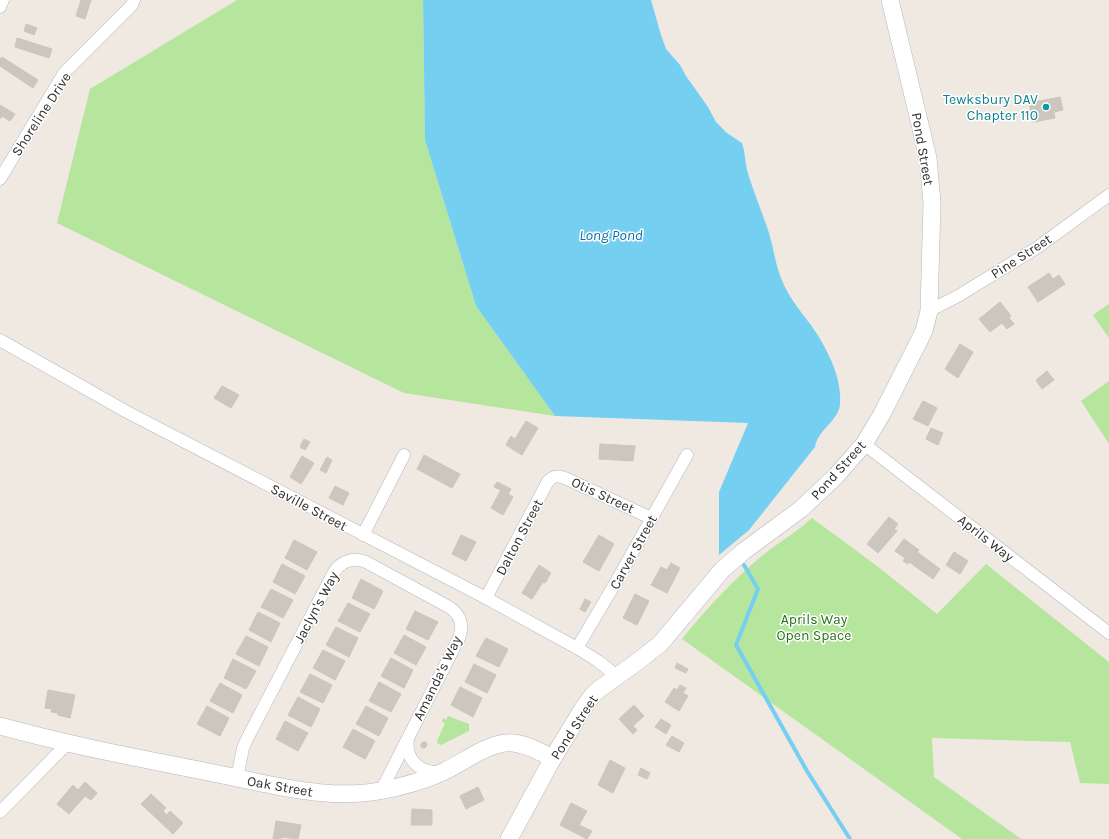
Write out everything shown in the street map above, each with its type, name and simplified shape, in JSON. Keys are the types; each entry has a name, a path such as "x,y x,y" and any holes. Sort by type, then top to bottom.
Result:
{"street":[{"path":"0,7 4,0"},
{"name":"Shoreline Drive","path":"0,179 64,74 132,5 134,0"},
{"name":"Pond Street","path":"509,839 553,758 592,696 660,644 723,569 744,551 801,510 836,476 864,444 882,414 924,331 929,311 932,203 928,158 890,0"},
{"name":"Pine Street","path":"929,311 958,296 1038,247 1109,195"},
{"name":"Saville Street","path":"0,340 127,412 486,598 577,648 598,661 617,676"},
{"name":"Aprils Way","path":"864,444 1109,633"},
{"path":"363,535 404,455"},
{"name":"Carver Street","path":"577,648 616,582 687,455"},
{"name":"Otis Street","path":"554,477 558,476 565,478 652,518"},
{"name":"Dalton Street","path":"486,598 547,483 554,477"},
{"name":"Jaclyn's Way","path":"237,778 243,748 250,731 334,572 340,565 351,560 363,561 449,606 456,612 460,620"},
{"name":"Amanda's Way","path":"381,791 460,635 460,620"},
{"name":"Oak Street","path":"0,726 68,743 290,789 319,792 364,793 381,791 408,784 442,772 483,751 506,743 524,745 553,758"},
{"name":"Amanda's Way","path":"409,734 409,752 414,763 418,767 428,771 442,772"},
{"path":"0,812 68,743"}],"green space":[{"path":"237,0 423,0 425,140 476,306 555,416 404,393 57,223 90,89"},
{"path":"1109,304 1109,338 1093,315"},
{"path":"1109,381 1109,444 1081,401"},
{"name":"Aprils Way Open Space","path":"812,518 877,566 937,614 986,564 1109,662 1109,784 1080,783 1070,742 932,738 934,777 1021,839 962,839 682,639 710,606 741,574 763,555"},
{"path":"448,716 469,724 469,731 441,745 438,744 437,741 445,723 442,722 443,718 446,720"}],"water":[{"name":"Long Pond","path":"423,0 651,0 666,49 680,65 708,107 716,122 727,133 742,143 747,170 769,233 781,279 796,306 811,325 832,362 836,372 840,393 840,403 837,415 820,435 815,447 749,530 719,555 719,492 748,423 555,416 476,306 425,140"}],"building":[{"path":"81,0 91,0 85,19 76,16"},
{"path":"26,24 37,28 34,35 24,31"},
{"path":"17,38 52,49 49,58 15,47"},
{"path":"2,57 38,80 33,88 0,66 0,59"},
{"name":"Tewksbury DAV Chapter 110","path":"1060,97 1063,110 1054,112 1055,118 1033,122 1029,103"},
{"path":"0,105 15,114 10,121 2,116 0,119"},
{"path":"1049,273 1053,279 1059,275 1065,284 1038,302 1028,287"},
{"path":"1000,302 1011,316 1009,318 1014,324 1007,329 1002,323 990,332 979,319"},
{"path":"960,344 973,352 958,378 945,369"},
{"path":"1047,371 1054,380 1042,389 1036,380"},
{"path":"222,386 239,395 231,408 214,398"},
{"path":"923,401 937,408 928,426 913,419"},
{"path":"526,421 538,428 522,455 506,445 511,436 515,439"},
{"path":"931,428 943,433 938,445 926,439"},
{"path":"304,439 310,442 305,450 300,447"},
{"path":"600,444 635,446 633,461 599,459"},
{"path":"424,455 460,474 452,488 417,469"},
{"path":"302,456 314,463 301,484 290,477"},
{"path":"327,457 332,460 326,473 320,470"},
{"path":"497,482 511,489 508,494 513,497 503,515 491,508 501,490 494,487"},
{"path":"335,486 349,493 343,505 329,498"},
{"path":"889,517 898,524 894,529 897,531 878,553 867,544"},
{"path":"461,535 476,542 466,561 452,554"},
{"path":"599,535 614,544 599,571 583,562"},
{"path":"904,539 919,550 917,552 940,569 933,579 909,562 908,564 903,561 905,558 895,551"},
{"path":"294,540 317,552 307,570 285,558"},
{"path":"954,552 968,561 960,574 946,565"},
{"path":"671,563 680,568 667,593 651,585 661,567 667,570"},
{"path":"282,564 305,576 295,594 273,582"},
{"path":"539,565 551,573 532,599 522,593"},
{"path":"361,579 383,591 374,609 352,598"},
{"path":"271,589 293,600 283,618 261,607"},
{"path":"635,594 649,601 637,625 623,618"},
{"path":"585,599 591,602 585,612 580,609"},
{"path":"348,603 370,614 360,632 338,621"},
{"path":"415,611 438,622 428,640 406,629"},
{"path":"258,612 280,623 271,642 249,630"},
{"path":"336,627 358,638 349,657 326,645"},
{"path":"404,635 426,647 416,665 394,653"},
{"path":"246,636 268,647 259,666 236,654"},
{"path":"486,638 508,649 499,667 476,656"},
{"path":"323,650 345,661 335,680 313,668"},
{"path":"391,658 413,670 404,688 381,676"},
{"path":"233,659 256,671 246,689 224,678"},
{"path":"677,663 688,669 686,673 675,668"},
{"path":"474,664 496,675 487,693 465,682"},
{"path":"310,674 332,685 323,703 300,692"},
{"path":"379,682 401,694 391,712 369,701"},
{"path":"220,683 242,695 233,713 210,701"},
{"path":"680,685 686,688 683,693 688,696 679,711 665,702 674,688 677,690"},
{"path":"460,687 482,698 473,717 451,705"},
{"path":"48,690 75,695 70,718 51,712 52,709 45,708"},
{"path":"298,697 320,709 311,727 288,715"},
{"path":"634,705 644,716 633,726 637,730 633,734 619,719"},
{"path":"207,706 229,718 220,736 197,724"},
{"path":"366,706 388,718 379,736 356,724"},
{"path":"661,719 671,725 666,734 655,727"},
{"path":"285,721 308,733 298,751 276,739"},
{"path":"353,729 375,741 365,759 343,747"},
{"path":"672,736 684,743 679,752 666,745"},
{"path":"423,742 426,742 427,745 425,748 421,747"},
{"path":"610,760 625,768 613,793 598,785"},
{"path":"641,768 650,773 647,779 638,775"},
{"path":"85,782 97,793 91,800 85,796 69,814 57,804 73,785 78,790"},
{"path":"478,787 484,800 466,809 460,796"},
{"path":"151,794 166,808 163,811 167,815 170,811 183,823 173,834 141,804"},
{"path":"571,803 587,811 579,825 592,831 587,839 560,825"},
{"path":"412,809 432,810 432,825 411,825"},
{"path":"276,821 301,825 298,839 282,837 281,839 273,839"}],"waterway":[{"path":"744,565 758,589 736,645 807,771 850,839"}],"place":[{"name":"Tewksbury DAV Chapter 110","path":"1046,107"}]}
